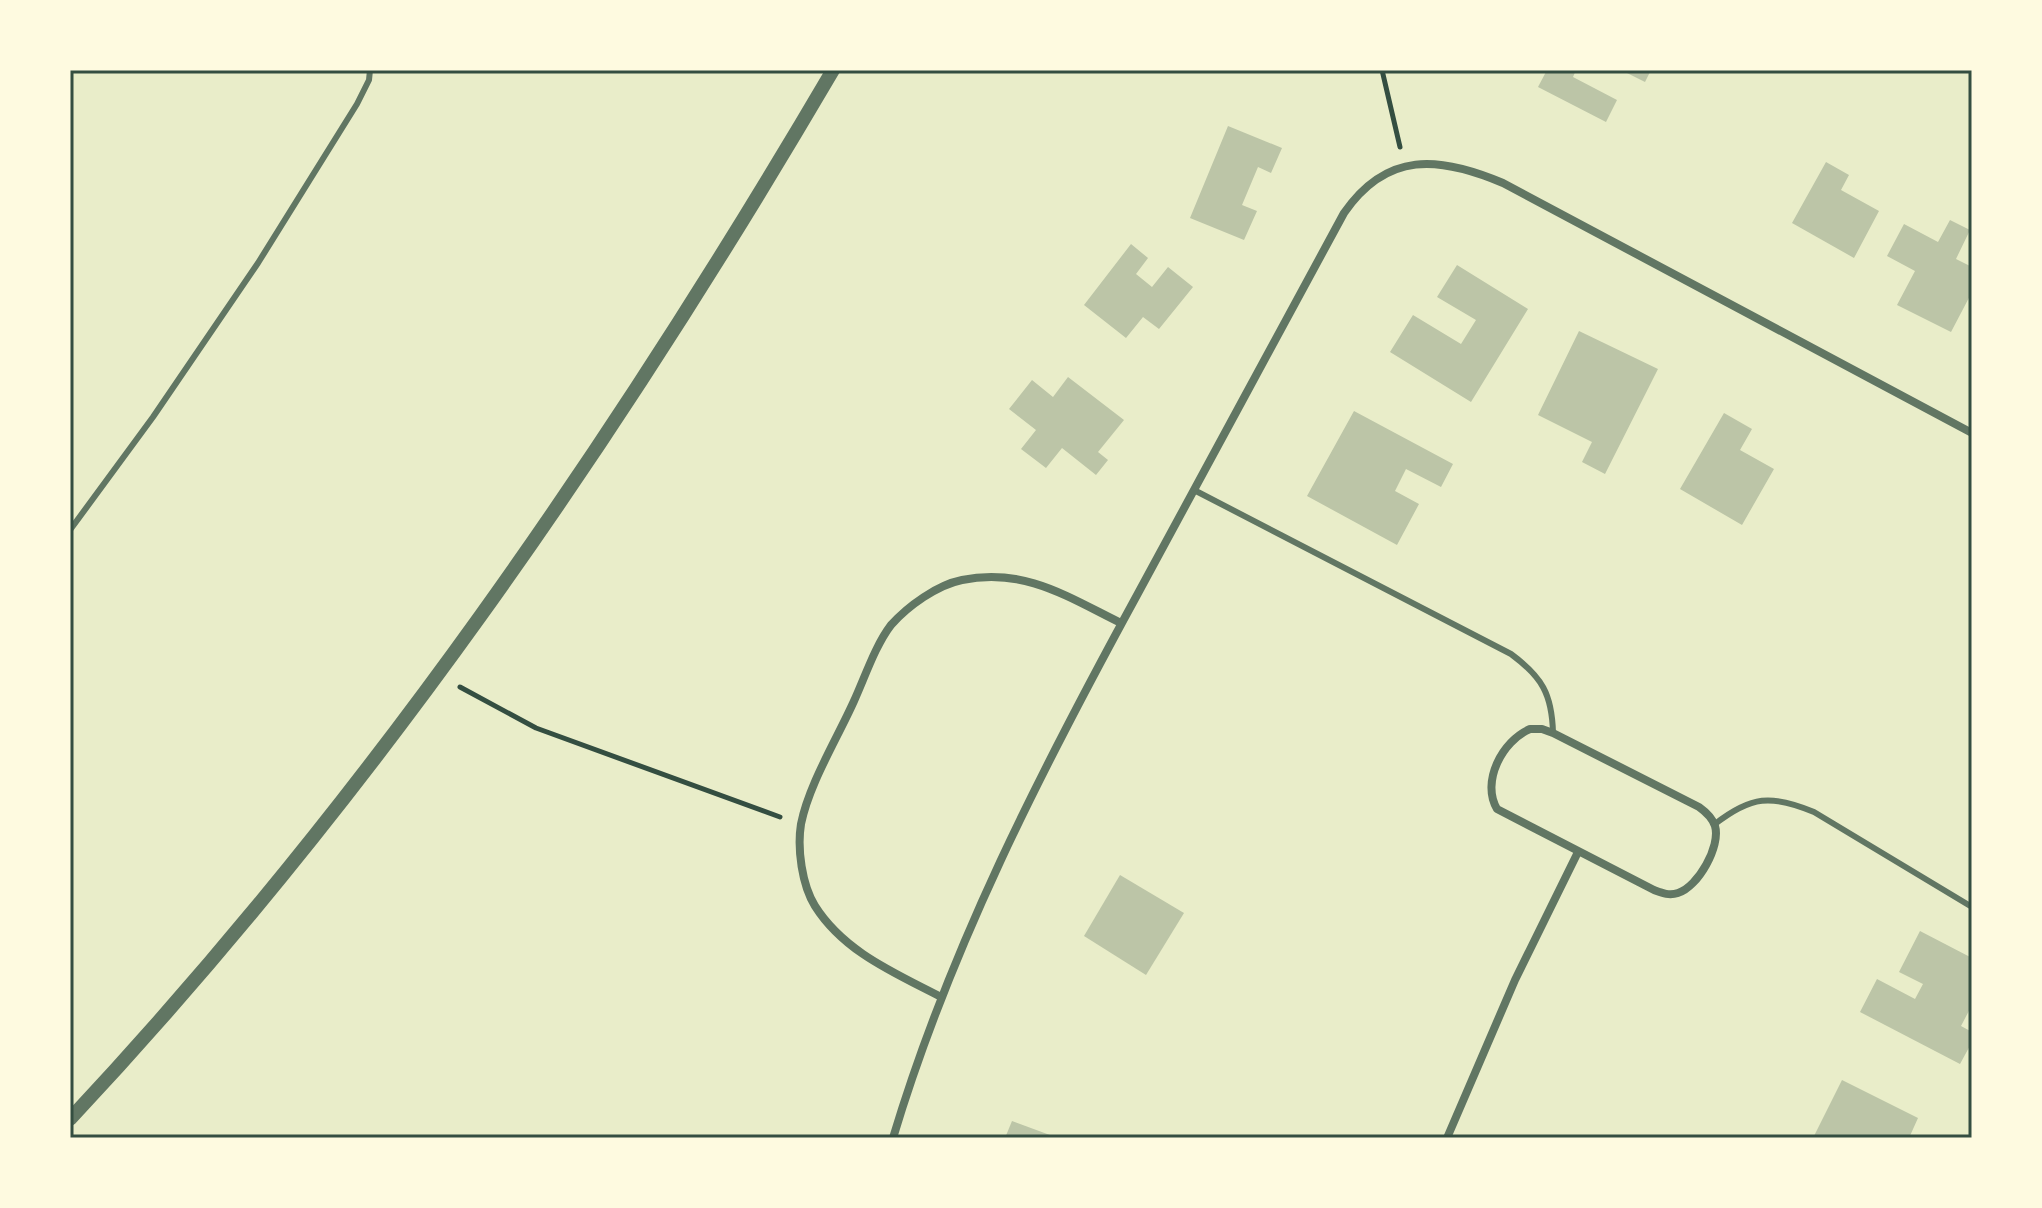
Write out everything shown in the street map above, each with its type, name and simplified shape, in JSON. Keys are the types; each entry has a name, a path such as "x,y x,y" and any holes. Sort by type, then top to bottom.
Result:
{"street":[{"path":"70,1119 220,949 326,820 437,676 544,528 646,377 743,224 833,70"},
{"path":"893,1138 941,997 1056,745 1344,213 1359,192 1380,175 1404,166 1438,164 1472,170 1503,183 1972,433"},
{"path":"941,997 871,960 838,937 814,904 801,866 801,825 815,787 884,638 891,626 921,598 959,580 1000,575 1040,583 1121,623"},
{"path":"1542,729 1699,807 1709,814 1715,824 1713,848 1696,880 1677,894 1665,894 1507,816 1497,809 1489,787 1510,742 1519,733 1542,729"},
{"path":"1447,1138 1515,980 1578,852"}],"lane":[{"path":"70,530 153,417 258,263 357,104 369,80 370,70"},
{"path":"1194,490 1511,654 1530,668 1544,687 1552,709 1553,733"},
{"path":"1715,824 1736,808 1762,800 1789,802 1814,812 1972,907"}],"path":[{"path":"1382,70 1404,166"},
{"path":"437,676 536,728 801,825"}],"building":[{"path":"1547,70 1576,70 1573,77 1617,100 1606,122 1538,87"},
{"path":"1621,70 1651,70 1645,82"},
{"path":"1228,126 1282,148 1271,173 1258,167 1242,205 1257,211 1244,240 1190,218"},
{"path":"1826,162 1849,175 1841,190 1879,211 1854,258 1792,223"},
{"path":"1950,220 1970,230 1956,259 1972,267 1972,292 1951,332 1897,305 1915,271 1887,256 1904,224 1938,242"},
{"path":"1131,244 1148,258 1136,274 1152,287 1168,267 1193,287 1159,329 1143,317 1126,338 1084,305"},
{"path":"1457,265 1528,309 1471,402 1390,352 1413,315 1461,344 1476,320 1437,297"},
{"path":"1579,331 1658,369 1605,474 1582,462 1592,442 1538,415"},
{"path":"1068,377 1124,420 1098,452 1108,460 1096,475 1062,448 1046,468 1021,449 1036,430 1009,409 1032,380 1053,397"},
{"path":"1354,411 1453,464 1441,487 1406,469 1395,491 1419,504 1397,545 1307,496"},
{"path":"1724,413 1752,429 1740,450 1774,469 1742,525 1680,489"},
{"path":"1120,875 1184,913 1146,975 1084,936"},
{"path":"1920,931 1972,958 1972,1005 1961,1026 1972,1032 1972,1042 1960,1064 1860,1012 1877,979 1915,999 1923,984 1899,972"},
{"path":"1842,1080 1918,1118 1909,1138 1877,1138 1870,1135 1868,1138 1813,1138"},
{"path":"1012,1121 1058,1138 1005,1138"}]}
